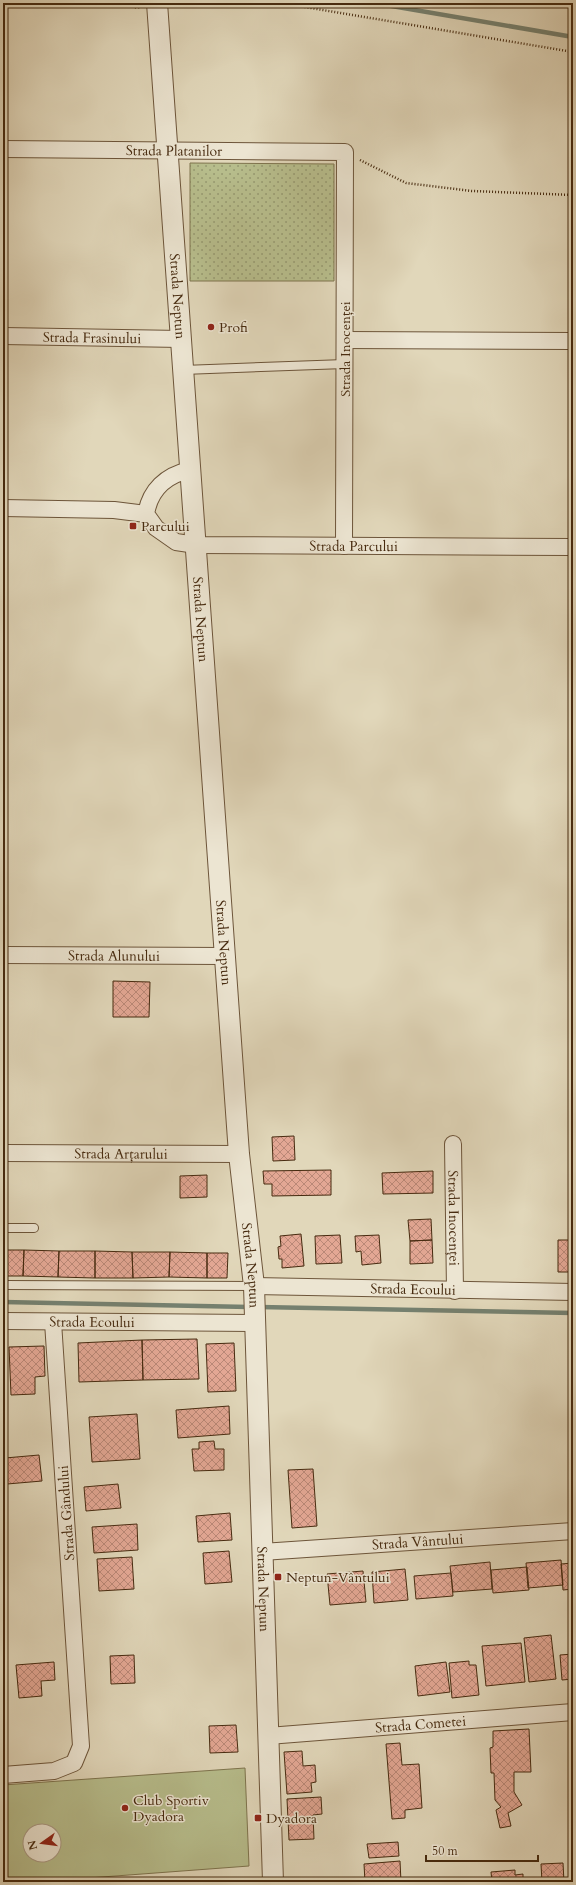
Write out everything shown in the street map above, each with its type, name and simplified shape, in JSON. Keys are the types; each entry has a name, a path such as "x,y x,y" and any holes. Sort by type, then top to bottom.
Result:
{"street":[{"name":"Strada Neptun","path":"157,3 239,1154 254,1305 273,1882"},
{"name":"Strada Platanilor","path":"3,149 168,152 345,152"},
{"name":"Strada Inocenței","path":"344,546 345,152"},
{"name":"Strada Frasinului","path":"3,336 181,339"},
{"path":"345,340 573,341"},
{"path":"3,508 114,510 146,514 149,500 162,484 178,473 190,470"},
{"name":"Strada Parcului","path":"146,514 156,528 176,542 196,545 573,547"},
{"name":"Strada Alunului","path":"3,955 225,956"},
{"name":"Strada Inocenței","path":"453,1144 455,1291"},
{"name":"Strada Arțarului","path":"3,1153 239,1154"},
{"name":"Strada Ecoului","path":"3,1321 53,1322 254,1305 455,1291 573,1292"},
{"name":"Strada Gândului","path":"3,1775 54,1771 74,1763 81,1746 53,1322"},
{"name":"Strada Vântului","path":"262,1552 573,1531"},
{"name":"Strada Cometei","path":"268,1736 573,1712"}],"lane":[{"path":"183,370 344,364"},
{"path":"3,1228 34,1228"},
{"path":"3,1285 254,1305"}],"path":[{"path":"124,3 137,8 147,3"},
{"path":"281,3 573,52"},
{"path":"345,152 406,183 472,191 573,195"}],"green space":[{"path":"190,163 334,164 334,281 190,281"},
{"name":"Club Sportiv Dyadora","path":"245,1768 249,1866 35,1882 3,1882 3,1785"}],"building":[{"path":"113,981 150,982 149,1017 113,1017"},
{"path":"294,1136 295,1160 273,1161 272,1137"},
{"path":"331,1170 331,1195 272,1196 272,1184 264,1184 263,1171"},
{"path":"433,1171 433,1193 383,1194 382,1173"},
{"path":"207,1175 207,1197 180,1198 180,1176"},
{"path":"431,1219 432,1240 410,1241 408,1220"},
{"path":"301,1234 304,1266 282,1268 282,1259 279,1259 278,1247 281,1246 280,1236"},
{"path":"340,1235 342,1263 316,1264 315,1236"},
{"path":"379,1235 381,1263 362,1265 361,1251 356,1252 355,1236"},
{"path":"432,1240 433,1263 410,1264 410,1241"},
{"path":"558,1240 573,1240 573,1272 558,1272"},
{"path":"3,1250 24,1250 23,1276 3,1276"},
{"path":"24,1250 59,1251 58,1277 23,1276"},
{"path":"59,1251 95,1251 95,1278 58,1277"},
{"path":"95,1251 132,1252 133,1278 95,1278"},
{"path":"132,1252 170,1252 169,1277 133,1278"},
{"path":"170,1252 207,1253 207,1278 169,1277"},
{"path":"207,1253 228,1253 227,1278 207,1278"},
{"path":"197,1339 199,1379 143,1380 142,1340"},
{"path":"142,1340 143,1380 79,1382 78,1343"},
{"path":"234,1343 236,1391 208,1392 206,1344"},
{"path":"44,1346 45,1376 35,1377 35,1394 11,1395 9,1347"},
{"path":"229,1406 230,1434 178,1438 176,1410"},
{"path":"137,1414 140,1459 92,1462 89,1417"},
{"path":"214,1441 215,1449 224,1449 224,1470 194,1471 192,1449 199,1449 199,1442"},
{"path":"39,1455 42,1481 7,1484 5,1458"},
{"path":"313,1469 317,1526 292,1528 288,1470"},
{"path":"118,1484 121,1508 86,1511 84,1487"},
{"path":"230,1513 232,1540 198,1542 196,1516"},
{"path":"137,1524 138,1550 94,1553 92,1527"},
{"path":"229,1551 232,1582 205,1584 203,1553"},
{"path":"132,1557 134,1589 99,1591 97,1559"},
{"path":"561,1560 563,1585 528,1588 526,1563"},
{"path":"490,1562 492,1589 453,1592 450,1566"},
{"path":"573,1563 573,1589 563,1590 561,1564"},
{"path":"527,1567 529,1590 493,1593 491,1570"},
{"path":"405,1569 408,1600 374,1603 372,1572"},
{"path":"363,1571 366,1602 330,1605 327,1574"},
{"path":"451,1573 453,1596 416,1599 414,1576"},
{"path":"551,1635 556,1679 529,1682 524,1638"},
{"path":"521,1643 525,1682 486,1686 482,1646"},
{"path":"573,1654 573,1679 562,1680 560,1655"},
{"path":"134,1655 135,1683 111,1684 110,1656"},
{"path":"469,1661 469,1665 476,1665 479,1695 452,1698 449,1663"},
{"path":"54,1662 55,1680 41,1681 42,1696 19,1698 16,1665"},
{"path":"446,1662 450,1692 418,1696 415,1666"},
{"path":"236,1725 238,1752 210,1753 209,1726"},
{"path":"529,1729 531,1772 514,1772 514,1792 522,1805 508,1813 511,1826 500,1828 496,1810 501,1807 495,1800 494,1773 491,1773 490,1748 493,1747 493,1731"},
{"path":"400,1743 402,1765 419,1764 422,1808 405,1810 405,1818 392,1819 386,1744"},
{"path":"302,1751 303,1766 315,1765 316,1782 311,1783 312,1792 287,1794 284,1752"},
{"path":"321,1797 322,1814 313,1815 314,1839 289,1840 287,1799"},
{"path":"398,1842 399,1856 369,1858 367,1844"},
{"path":"400,1861 401,1882 365,1882 364,1864"},
{"path":"563,1863 564,1882 542,1882 541,1864"},
{"path":"515,1870 515,1875 523,1874 523,1882 492,1882 491,1872"}],"waterway":[{"path":"374,3 573,37"},
{"path":"3,1302 249,1307"},
{"path":"259,1307 573,1313"}],"place":[{"name":"Profi","path":"211,327"},
{"name":"Parcului","path":"133,526"},
{"name":"Neptun-Vântului","path":"278,1577"},
{"name":"Club Sportiv Dyadora","path":"125,1808"},
{"name":"Dyadora","path":"258,1818"}]}
